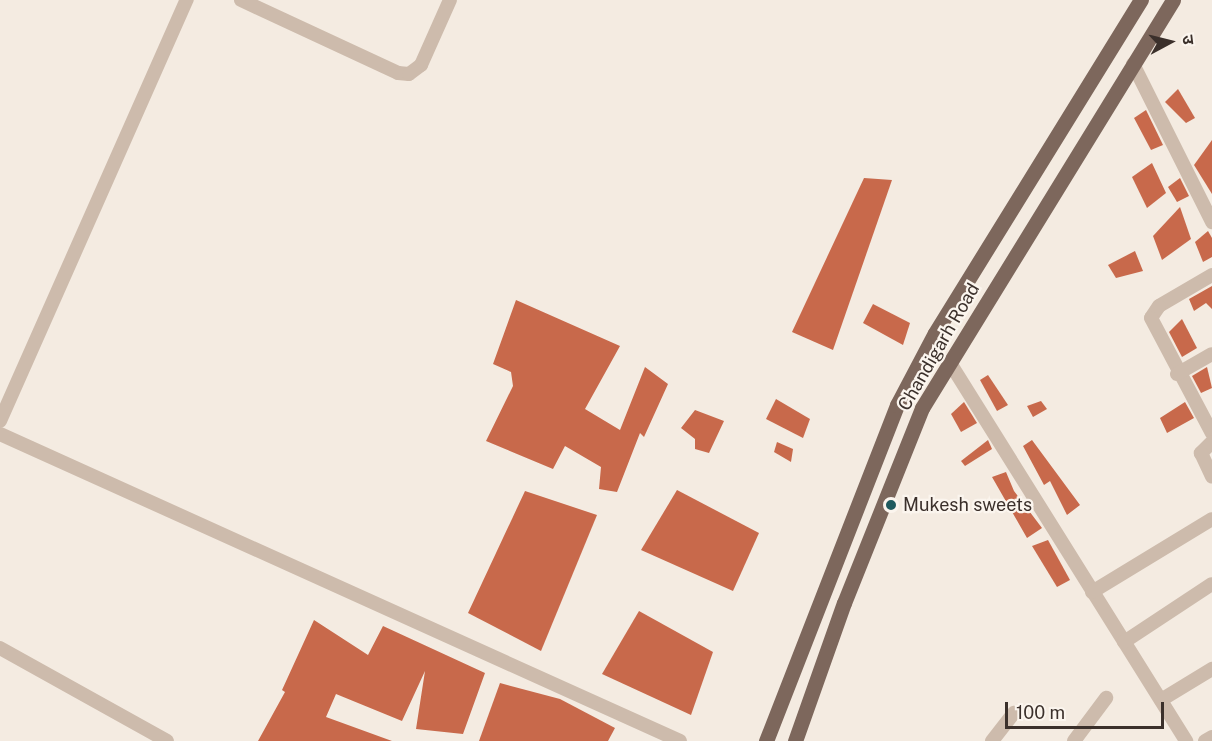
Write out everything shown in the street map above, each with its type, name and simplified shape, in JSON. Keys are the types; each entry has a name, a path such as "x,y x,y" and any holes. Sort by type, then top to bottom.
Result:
{"main road":[{"name":"Chandigarh Road","path":"766,741 897,405 935,333 1141,0"},
{"name":"Chandigarh Road","path":"799,739 844,603 922,408 1173,0"}],"street":[{"path":"0,421 187,0"},
{"path":"241,0 409,74 421,65 450,0"},
{"path":"1133,64 1212,222"},
{"path":"1212,275 1153,312 1154,327 1177,374 1212,433"},
{"path":"1177,374 1212,354"},
{"path":"950,363 1184,740"},
{"path":"0,434 680,741"},
{"path":"1212,442 1201,453 1212,477"},
{"path":"1092,592 1212,519"},
{"path":"1124,642 1212,584"},
{"path":"0,648 152,737 166,741"},
{"path":"1161,700 1212,669"},
{"path":"1074,741 1106,698"},
{"path":"992,741 1014,713"},
{"path":"1205,741 1212,737"}],"building":[{"path":"1178,89 1195,118 1186,123 1165,102"},
{"path":"1146,110 1163,145 1151,150 1134,118"},
{"path":"1212,140 1212,194 1194,165"},
{"path":"1152,163 1166,193 1147,208 1132,177"},
{"path":"864,178 892,180 833,350 792,332"},
{"path":"1180,178 1189,196 1177,202 1168,187"},
{"path":"1180,207 1191,239 1162,260 1153,236"},
{"path":"1208,231 1212,238 1212,257 1203,262 1195,242"},
{"path":"1135,251 1143,271 1116,278 1108,265"},
{"path":"1212,286 1212,309 1206,303 1194,311 1189,299"},
{"path":"516,300 620,346 585,409 620,430 645,367 668,384 644,437 640,433 617,492 599,489 601,467 565,446 553,469 486,441 513,386 511,372 493,364"},
{"path":"873,304 910,323 903,345 863,323"},
{"path":"1182,319 1197,348 1182,357 1169,332"},
{"path":"1207,367 1212,388 1201,393 1192,376"},
{"path":"988,375 1008,405 997,411 980,380"},
{"path":"776,399 810,419 803,438 766,419"},
{"path":"1041,401 1047,409 1033,417 1027,406"},
{"path":"964,402 977,423 961,432 951,414"},
{"path":"1185,402 1194,418 1167,433 1160,418"},
{"path":"695,410 724,421 709,453 695,449 695,439 681,428"},
{"path":"988,440 992,449 965,466 961,461"},
{"path":"1032,440 1080,505 1067,515 1050,481 1044,485 1023,446"},
{"path":"777,442 793,449 791,462 774,452"},
{"path":"1006,472 1014,491 1042,528 1027,538 992,477"},
{"path":"677,490 759,533 733,591 641,550"},
{"path":"525,491 597,515 541,651 468,613"},
{"path":"1048,540 1070,580 1057,587 1032,546"},
{"path":"639,611 713,652 691,715 602,674"},
{"path":"314,620 368,655 383,626 485,673 463,734 416,729 425,671 402,721 336,694 326,717 392,741 258,741 285,692 282,690"},
{"path":"500,683 560,699 615,728 608,741 479,741"}],"place":[{"name":"Mukesh sweets","path":"891,505"}]}
